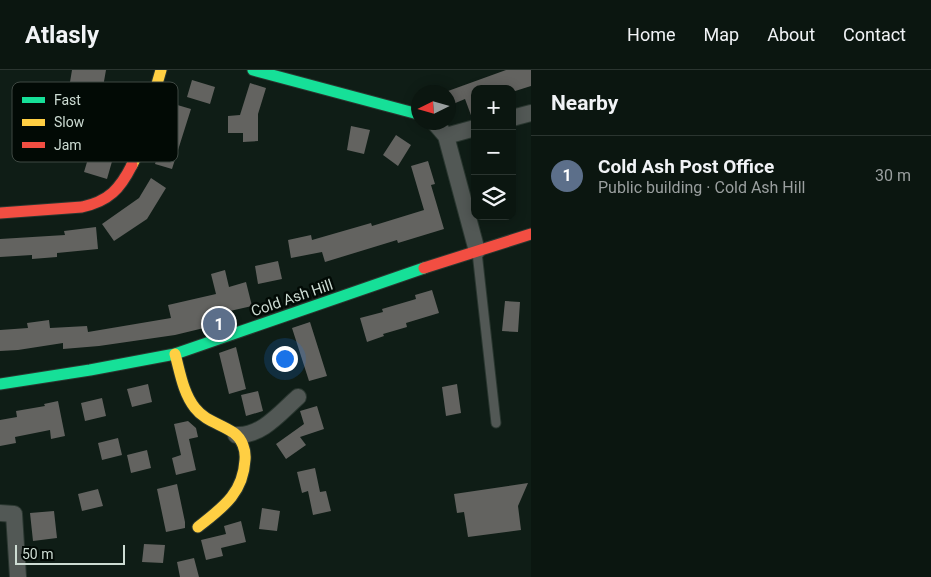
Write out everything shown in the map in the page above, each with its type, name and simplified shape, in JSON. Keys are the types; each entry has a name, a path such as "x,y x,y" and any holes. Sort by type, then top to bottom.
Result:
{"street":[{"path":"253,70 411,112"},
{"path":"516,117 531,113"},
{"path":"446,136 471,129"},
{"path":"441,130 446,136 477,251"},
{"path":"0,213 82,207 95,204 118,189 134,162"},
{"name":"Cold Ash Hill","path":"0,384 175,354 379,283 531,234"},
{"path":"175,354 186,391 194,406 209,420 236,435 244,436 260,429 298,397"},
{"path":"198,527 226,504 238,490 246,459 243,445 236,435"},
{"path":"0,513 14,514 18,577"}],"lane":[{"path":"477,251 496,424"}],"building":[{"path":"72,70 106,70 104,82 70,82"},
{"path":"506,70 531,70 531,86 516,91 516,85 471,85 471,115 465,99 456,103 456,88"},
{"path":"192,80 215,87 210,104 187,97"},
{"path":"250,83 266,88 258,114 258,141 243,142 243,133 228,133 228,116 240,115"},
{"path":"178,105 191,109 178,150"},
{"path":"351,126 370,130 364,154 347,150"},
{"path":"396,135 411,145 398,166 383,155"},
{"path":"428,161 435,184 431,185 444,229 398,243 397,240 325,262 322,252 291,258 288,240 311,235 312,240 371,223 372,226 424,210 411,166"},
{"path":"87,162 112,162 107,179 84,172"},
{"path":"156,162 174,162 172,169 155,164"},
{"path":"151,178 166,188 147,219 114,241 102,224 139,198"},
{"path":"96,227 98,249 57,253 57,257 32,259 32,255 0,257 0,239 65,235 64,231"},
{"path":"278,261 282,279 258,284 255,266"},
{"path":"225,270 229,287 246,282 252,306 230,311 232,315 206,322 208,327 175,335 99,346 63,349 63,343 0,351 0,330 28,328 27,323 49,320 50,328 87,326 88,332 171,318 168,305 216,294 211,274"},
{"path":"432,290 439,313 406,323 407,327 383,334 384,336 367,342 360,318 383,312 382,309 416,299 415,295"},
{"path":"505,301 520,302 518,332 502,331"},
{"path":"310,322 327,376 309,381 292,328"},
{"path":"236,347 246,389 229,394 219,353"},
{"path":"148,384 152,402 132,407 127,389"},
{"path":"457,384 461,413 446,416 442,387"},
{"path":"258,391 263,411 246,416 241,395"},
{"path":"102,398 106,416 85,421 81,403"},
{"path":"58,401 65,436 51,439 50,430 15,437 16,443 0,446 0,420 17,417 16,411 45,406 44,404"},
{"path":"317,406 324,429 300,437 306,445 286,459 276,444 304,424 300,411"},
{"path":"188,421 196,428 198,437 189,439 196,470 176,475 172,458 181,455 174,424"},
{"path":"118,438 122,455 102,460 98,443"},
{"path":"147,450 151,468 131,473 127,455"},
{"path":"315,468 320,492 326,491 331,511 313,515 308,491 302,493 297,472"},
{"path":"528,483 518,506 521,530 468,537 464,512 457,513 454,494"},
{"path":"177,484 185,528 166,532 157,489"},
{"path":"98,489 103,506 82,511 78,494"},
{"path":"262,508 280,511 277,531 259,529"},
{"path":"54,511 57,538 33,541 30,513"},
{"path":"241,521 246,542 221,548 223,556 206,560 201,540 226,534 224,526"},
{"path":"144,544 165,545 163,563 142,562"},
{"path":"194,558 199,577 180,577 177,562"}],"traffic: fast":[{"path":"253,70 411,112"},
{"path":"0,384 175,354 424,268"}],"traffic: slow":[{"path":"158,82 161,70"},
{"path":"175,354 185,389 195,408 203,416 237,435 245,452 243,472 236,491 223,506 198,527"}],"traffic: jam":[{"path":"0,213 82,207 100,201 113,193 123,181 132,165"},
{"path":"424,268 531,234"}],"place":[{"name":"Cold Ash Post Office","path":"219,324"}]}
